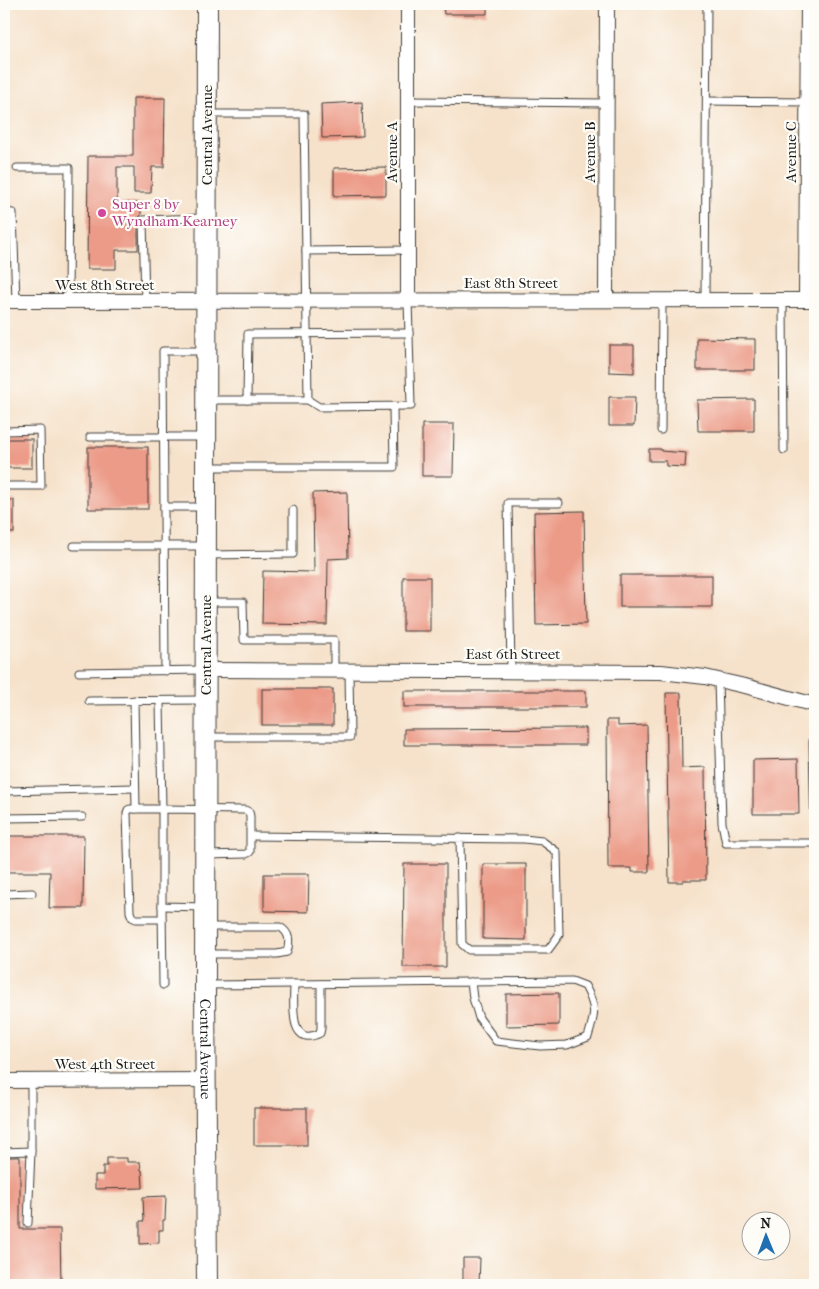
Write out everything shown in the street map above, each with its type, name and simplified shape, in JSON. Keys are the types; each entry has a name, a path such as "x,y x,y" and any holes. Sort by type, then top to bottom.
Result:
{"street":[{"name":"Central Avenue","path":"207,4 205,855 207,1285"},
{"name":"Avenue A","path":"408,4 408,300"},
{"name":"Avenue B","path":"606,299 607,4"},
{"name":"Avenue C","path":"808,4 807,102 810,300"},
{"name":"East 8th Street","path":"207,301 810,300"},
{"name":"West 8th Street","path":"10,301 207,301"},
{"name":"East 6th Street","path":"206,670 661,672 718,680 764,690 815,705"},
{"name":"West 4th Street","path":"4,1081 205,1080"}],"lane":[{"path":"705,300 707,4"},
{"path":"408,101 606,103"},
{"path":"707,101 807,102"},
{"path":"207,114 304,114 308,400"},
{"path":"17,168 68,168 68,301"},
{"path":"4,212 13,213 10,301"},
{"path":"146,301 143,220 207,218"},
{"path":"306,251 408,250"},
{"path":"207,400 308,400 319,408 411,406 408,300"},
{"path":"661,430 662,300"},
{"path":"783,300 784,450"},
{"path":"247,400 248,334 409,333"},
{"path":"165,671 164,351 207,351"},
{"path":"207,467 394,467 393,407"},
{"path":"4,430 40,430 40,486 4,486"},
{"path":"90,437 207,437"},
{"path":"511,670 508,503 559,503"},
{"path":"164,507 207,507"},
{"path":"74,546 164,546 293,554 293,510"},
{"path":"206,602 243,602 244,640 334,640 334,670"},
{"path":"79,672 206,670"},
{"path":"206,737 350,737 349,670"},
{"path":"718,680 722,822 726,842 815,843"},
{"path":"134,700 136,809"},
{"path":"89,701 206,700"},
{"path":"160,701 163,985"},
{"path":"815,722 813,743 815,834"},
{"path":"4,791 135,788"},
{"path":"162,919 136,919 132,917 130,912 128,810 206,809 245,810 249,812 250,852 246,854 205,855"},
{"path":"4,818 82,817"},
{"path":"251,836 460,838 524,839 542,841 557,852 558,935 548,950 469,950 462,944 460,838"},
{"path":"4,894 32,893"},
{"path":"162,906 206,907"},
{"path":"205,927 280,928 285,930 289,936 289,944 287,952 277,954 205,954"},
{"path":"205,985 320,984 471,982 572,981 585,986 592,998 594,1016 588,1038 567,1045 540,1046 496,1041 479,1018 473,998 471,982"},
{"path":"294,984 294,1018 300,1034 307,1036 320,1033 320,984"},
{"path":"28,1223 31,1152 30,1080"},
{"path":"4,1152 31,1152"}],"building":[{"path":"443,4 487,4 487,14 444,14"},
{"path":"133,98 165,98 164,167 152,167 151,193 134,193 134,167 117,167 117,203 141,203 141,215 138,220 138,250 116,250 116,269 87,269 88,156 133,156"},
{"path":"362,102 363,137 322,138 321,104"},
{"path":"386,167 386,195 334,196 334,168"},
{"path":"697,338 755,339 755,370 697,370"},
{"path":"609,345 634,345 634,373 609,372"},
{"path":"609,397 635,397 634,426 609,426"},
{"path":"754,399 754,431 698,431 697,400"},
{"path":"422,424 454,424 453,476 422,476"},
{"path":"4,439 32,439 32,468 4,468"},
{"path":"88,447 148,447 148,509 88,509"},
{"path":"649,449 686,453 685,467 666,466 666,461 649,461"},
{"path":"347,492 348,558 328,559 327,625 262,624 263,571 314,572 313,493"},
{"path":"4,500 14,500 14,533 4,533"},
{"path":"584,511 586,624 536,625 534,512"},
{"path":"620,575 712,575 712,607 620,607"},
{"path":"403,577 430,577 430,631 403,631"},
{"path":"262,689 333,689 333,725 262,725"},
{"path":"404,691 586,691 586,707 404,707"},
{"path":"666,693 681,693 682,768 705,767 706,880 669,882"},
{"path":"607,720 618,720 618,726 647,725 649,872 632,872 632,868 608,868"},
{"path":"586,728 586,745 404,745 404,729"},
{"path":"798,759 799,814 753,814 753,760"},
{"path":"4,836 84,836 83,908 49,908 50,872 4,872"},
{"path":"404,864 446,864 446,967 403,967"},
{"path":"483,864 526,864 526,940 483,939"},
{"path":"264,874 309,874 308,912 264,911"},
{"path":"559,993 559,1025 506,1026 506,994"},
{"path":"254,1108 307,1108 307,1145 254,1145"},
{"path":"4,1157 20,1157 20,1229 60,1229 61,1285 4,1285"},
{"path":"107,1158 127,1158 127,1162 140,1162 143,1188 95,1189 95,1175 103,1175 103,1166 107,1166"},
{"path":"166,1196 165,1220 163,1220 163,1230 159,1230 159,1243 140,1244 140,1221 144,1221 143,1197"},
{"path":"463,1258 480,1258 479,1285 463,1285"}],"place":[{"name":"Super 8 by Wyndham Kearney","path":"102,213"}]}
